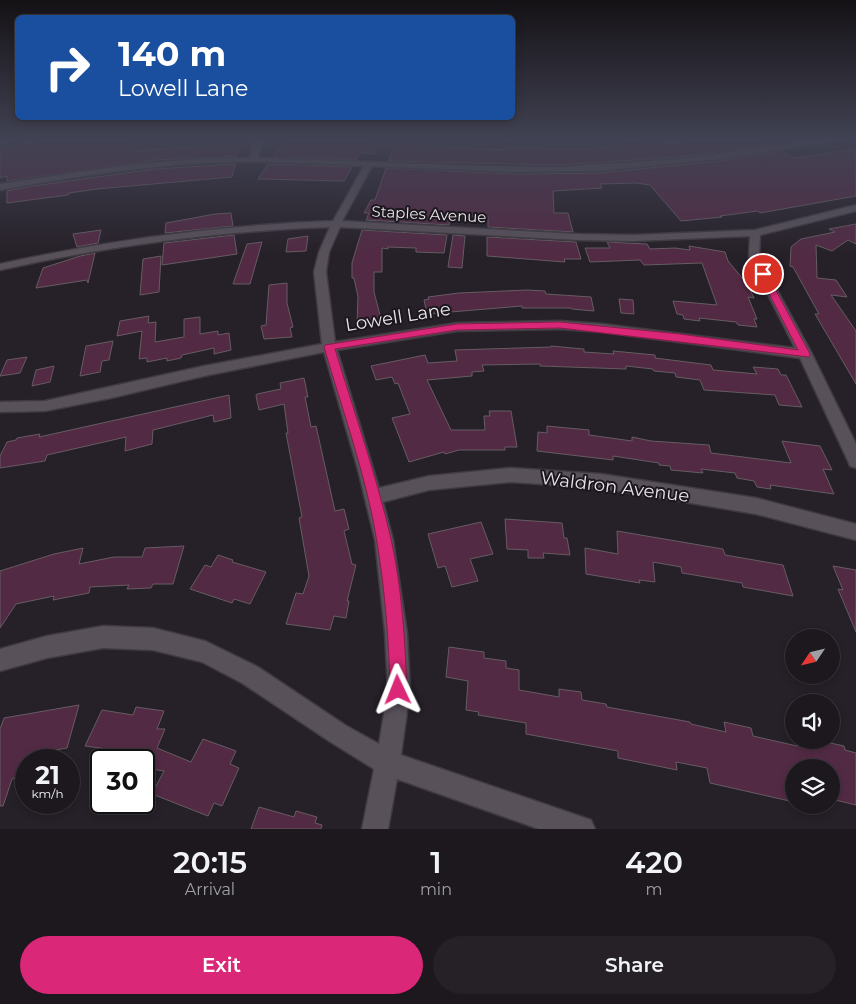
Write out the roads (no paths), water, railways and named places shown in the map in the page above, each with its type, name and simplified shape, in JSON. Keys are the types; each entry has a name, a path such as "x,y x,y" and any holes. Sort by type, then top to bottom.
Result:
{"street":[{"path":"0,187 54,178"},
{"path":"362,178 336,224 324,252 320,272 329,347 384,540 396,633 398,690 388,763 375,829"},
{"name":"Staples Avenue","path":"0,267 59,254 188,235 271,226 336,224 578,237 634,238 755,233 856,208"},
{"path":"755,233 754,257 805,354 856,461"},
{"name":"Lowell Lane","path":"0,407 45,406 112,393 204,371 329,347 457,327 560,325 680,337 805,354"},
{"name":"Waldron Avenue","path":"373,497 429,482 511,476 601,481 756,506 856,532"},
{"path":"0,660 47,647 103,637 153,640 205,652 250,675 337,733 388,763 529,813 582,829"}]}
